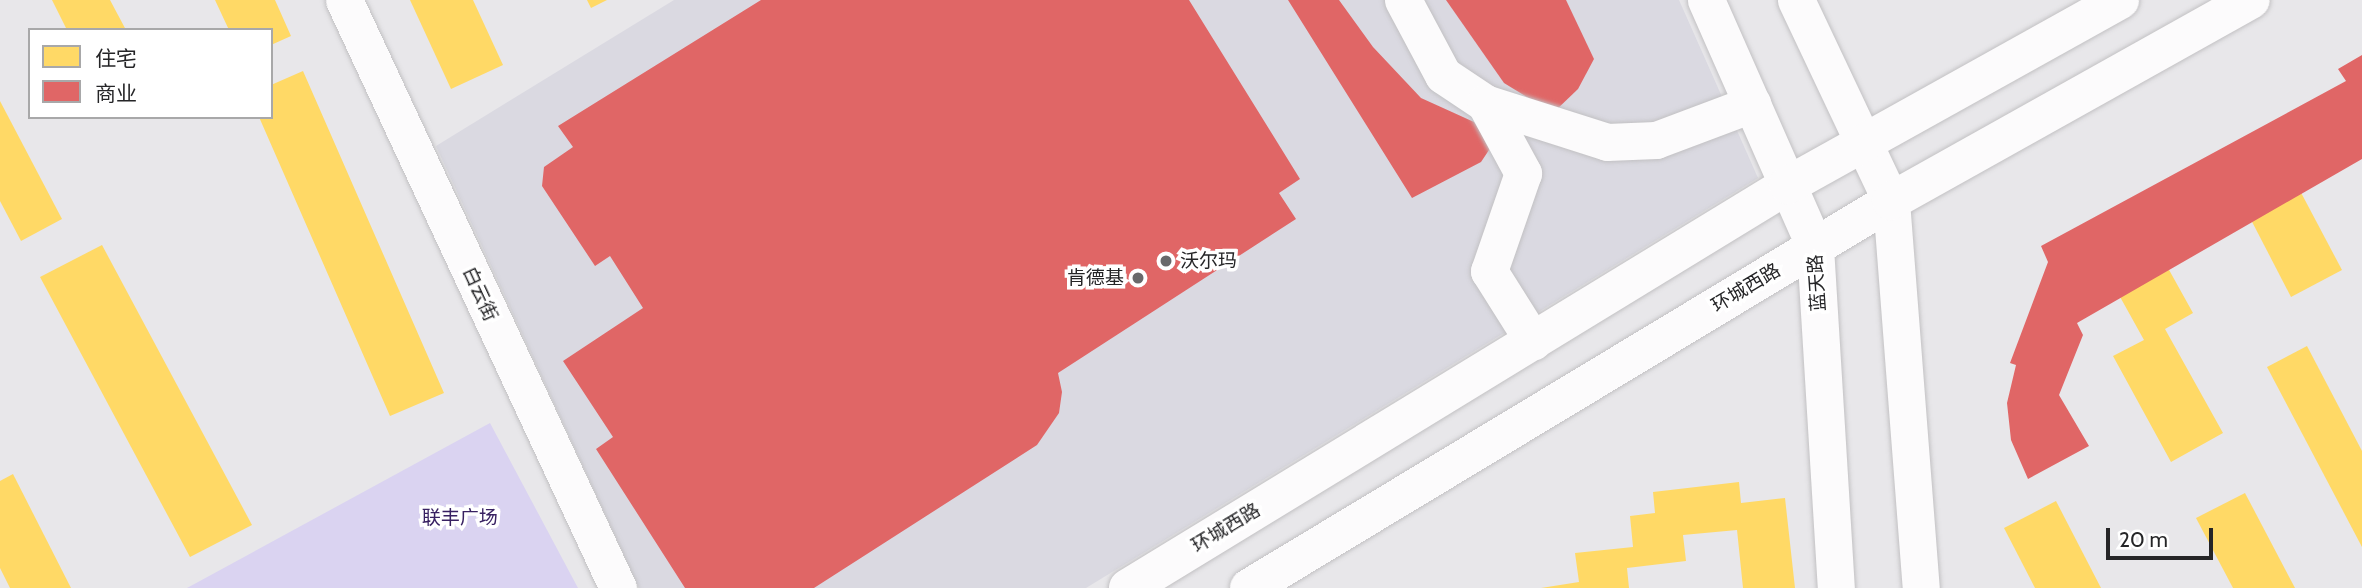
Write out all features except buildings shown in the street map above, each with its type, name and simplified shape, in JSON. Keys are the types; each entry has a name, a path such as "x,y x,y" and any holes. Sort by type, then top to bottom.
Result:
{"main road":[{"name":"环城西路","path":"1128,588 1788,185 2120,0"},
{"name":"环城西路","path":"1249,588 1891,201 2250,0"}],"street":[{"name":"白云街","path":"344,0 618,588"},
{"path":"1404,0 1443,75 1485,103 1607,142 1656,140 1752,104"},
{"name":"蓝天路","path":"1706,0 1815,247 1836,588"},
{"path":"1796,0 1891,201 1921,588"},
{"path":"1485,103 1523,173 1489,271 1533,341"}],"shaded area":[{"path":"674,0 1679,0 1758,178 1086,588 639,588 436,146"}],"green space":[{"name":"联丰广场","path":"490,423 578,588 187,588"}],"place":[{"name":"沃尔玛","path":"1166,261"},
{"name":"肯德基","path":"1138,278"}]}
